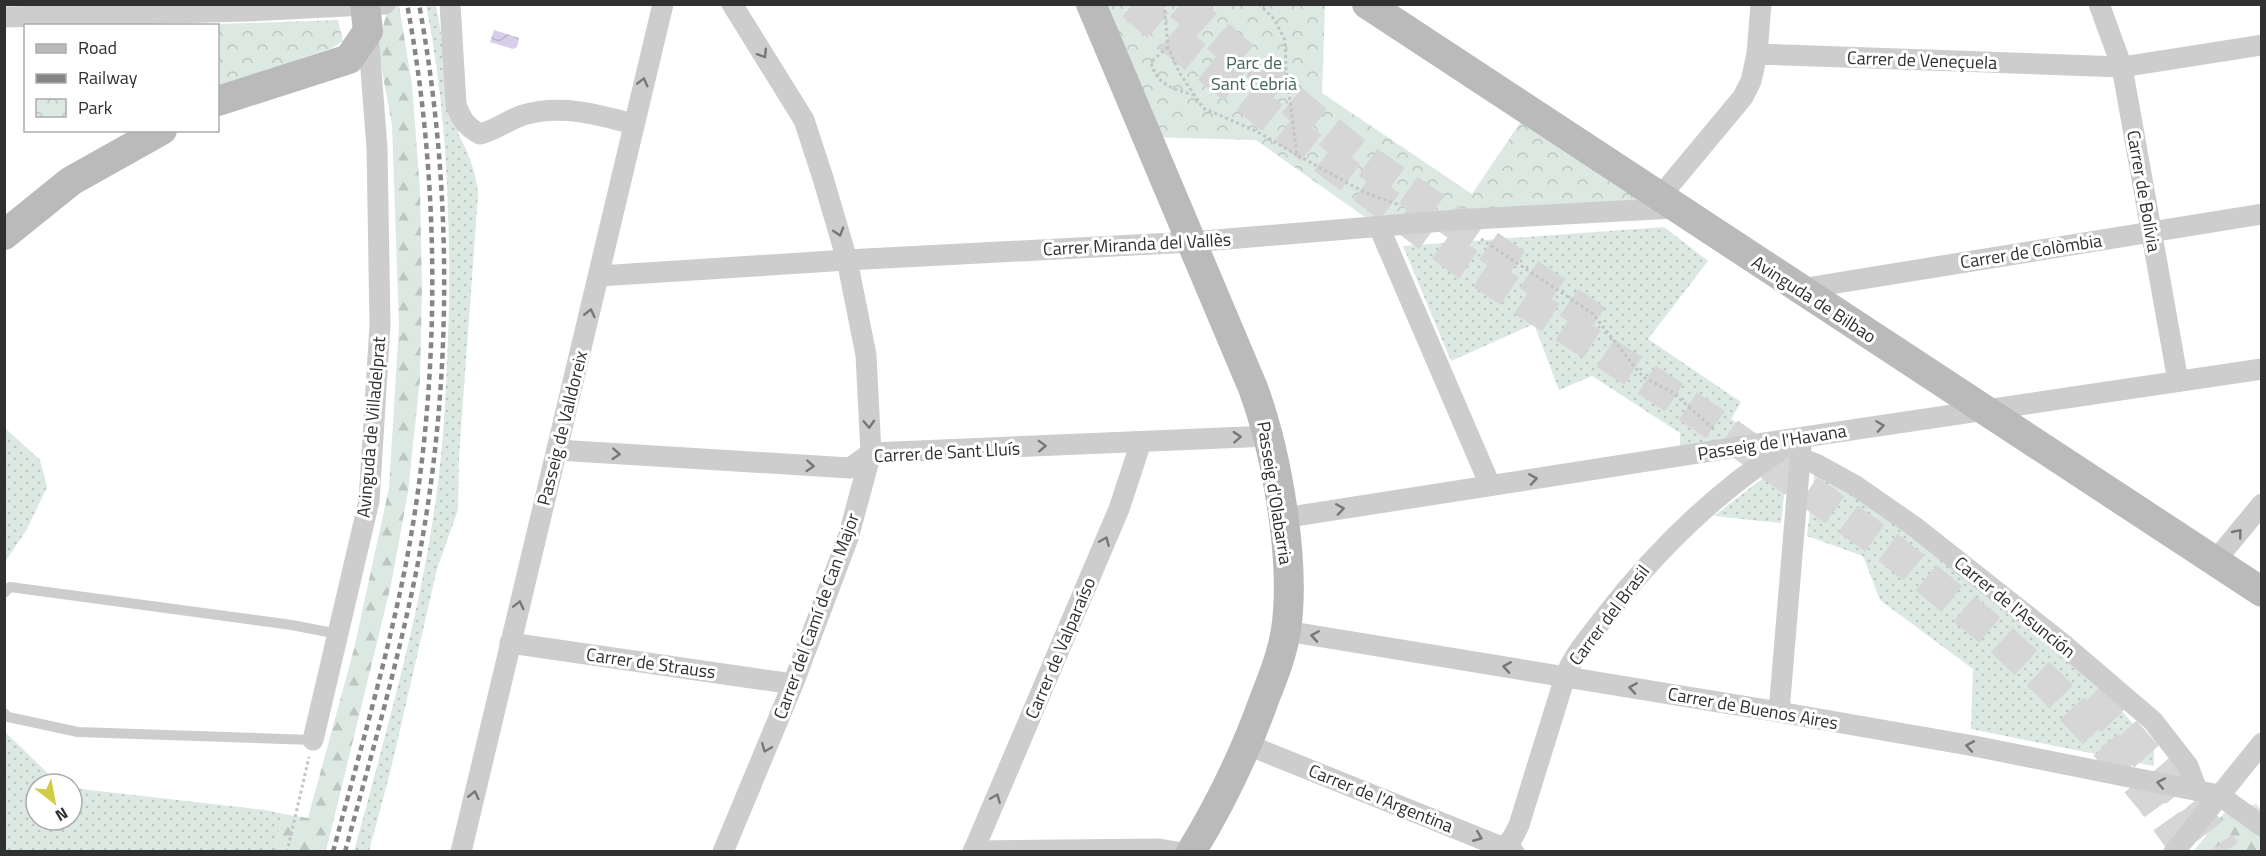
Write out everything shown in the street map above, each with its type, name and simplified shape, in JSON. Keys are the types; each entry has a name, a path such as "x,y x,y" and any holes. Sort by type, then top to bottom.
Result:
{"street":[{"path":"450,4 456,104 460,118 469,128 480,134 493,131 522,115 546,111 584,111 633,124"},
{"name":"Passeig de Valldoreix","path":"461,852 663,4"},
{"name":"Carrer del Camí de Can Major","path":"723,852 793,684 848,538 871,453 866,355 847,260 804,120 732,4"},
{"name":"Passeig d'Olabarria","path":"1091,4 1253,388 1269,436 1289,576 1286,631 1279,660 1248,745 1215,812 1191,852"},
{"name":"Avinguda de Bilbao","path":"1367,4 2262,592"},
{"path":"1667,203 1752,81 1757,54 1761,4"},
{"name":"Carrer de Bolívia","path":"2098,4 2122,67 2178,381"},
{"path":"4,17 145,9 371,12 349,59 219,101"},
{"name":"Avinguda de Villadelprat","path":"313,740 369,501 380,325 377,148 371,12"},
{"name":"Carrer de Veneçuela","path":"1757,54 2122,67 2262,45"},
{"path":"4,235 71,181 158,132"},
{"name":"Carrer Miranda del Vallès","path":"599,276 1191,242 1667,203"},
{"name":"Carrer de Colòmbia","path":"1800,289 2262,214"},
{"path":"1379,227 1490,485"},
{"name":"Passeig de l'Havana","path":"1282,518 1736,447 1801,447 1985,411 2262,369"},
{"name":"Carrer de Sant Lluís","path":"557,450 850,468 871,453 1269,436"},
{"name":"Carrer de Valparaíso","path":"973,851 1119,509 1142,442"},
{"path":"1779,712 1801,447"},
{"name":"Carrer del Brasil","path":"1506,850 1519,825 1570,664 1590,636 1617,600 1687,524 1767,459 1801,447"},
{"name":"Carrer de l'Asunción","path":"1801,447 1816,464 1856,486 1915,526 2063,644 2153,721 2188,766 2197,790"},
{"path":"2215,561 2262,504"},
{"name":"Carrer de Buenos Aires","path":"1286,631 1974,746 2219,795"},
{"name":"Carrer de Strauss","path":"510,643 793,684"},
{"path":"2174,852 2262,742"},
{"name":"Carrer de l'Argentina","path":"1248,745 1506,850"},
{"path":"2219,795 2262,826"},
{"path":"973,851 1164,849 1177,852"}],"lane":[{"path":"4,592 10,586 292,624 338,634"},
{"path":"4,712 8,717 78,732 313,740"}],"path":[{"path":"1164,4 1168,47 1179,72 1203,108 1256,131 1366,193 1399,204 1405,213 1405,225"},
{"path":"1259,4 1274,19 1285,40 1286,70 1297,155"},
{"path":"1168,47 1151,62 1153,71 1168,87 1195,95"},
{"path":"1455,220 1592,312 1643,377 1672,392 1736,447"},
{"path":"287,852 313,740"}],"green space":[{"path":"385,5 399,5 412,85 420,190 422,289 420,379 408,492 391,585 326,851 274,852 283,814 308,818 354,649 389,488 399,326 392,125 378,49 386,14"},
{"path":"426,5 436,5 459,136 472,164 478,195 459,456 458,510 437,569 390,773 369,851 354,852 421,587 442,451 449,307 449,232 442,118"},
{"name":"Parc de Sant Cebrià","path":"1091,5 1325,5 1322,93 1472,194 1528,111 1666,203 1379,227 1256,140 1148,137"},
{"path":"338,20 343,41 332,48 219,87 219,24"},
{"path":"1664,227 1708,261 1648,339 1741,402 1731,419 1755,434 1680,446 1680,433 1592,376 1559,390 1534,324 1451,361 1403,246"},
{"path":"5,428 40,460 47,487 27,529 5,562"},
{"path":"1776,468 1787,469 1781,523 1714,516"},
{"path":"1815,469 1885,513 2100,686 2154,748 2154,766 1971,729 1973,669 1880,600 1863,556 1807,536"},
{"path":"4,731 47,772 24,772 24,832 84,832 84,789 283,814 274,851 5,851"},
{"path":"2256,804 2261,809 2261,851 2193,852 2224,813"}],"water":[{"path":"494,30 519,38 517,47 513,49 490,42"}],"tunnel":[{"path":"1133,4 1185,49 1315,151 1460,259 1703,416 1893,551 1996,635 2049,684 2107,746 2153,801 2189,852"},
{"path":"1181,4 1315,121 1359,156 1609,330"},
{"path":"2090,697 2160,772 2225,852"}],"railway":[{"path":"333,852 395,617 415,512 424,440 430,367 431,220 426,147 407,4"},
{"path":"345,852 406,620 426,516 436,443 442,370 443,222 438,148 419,4"}]}
